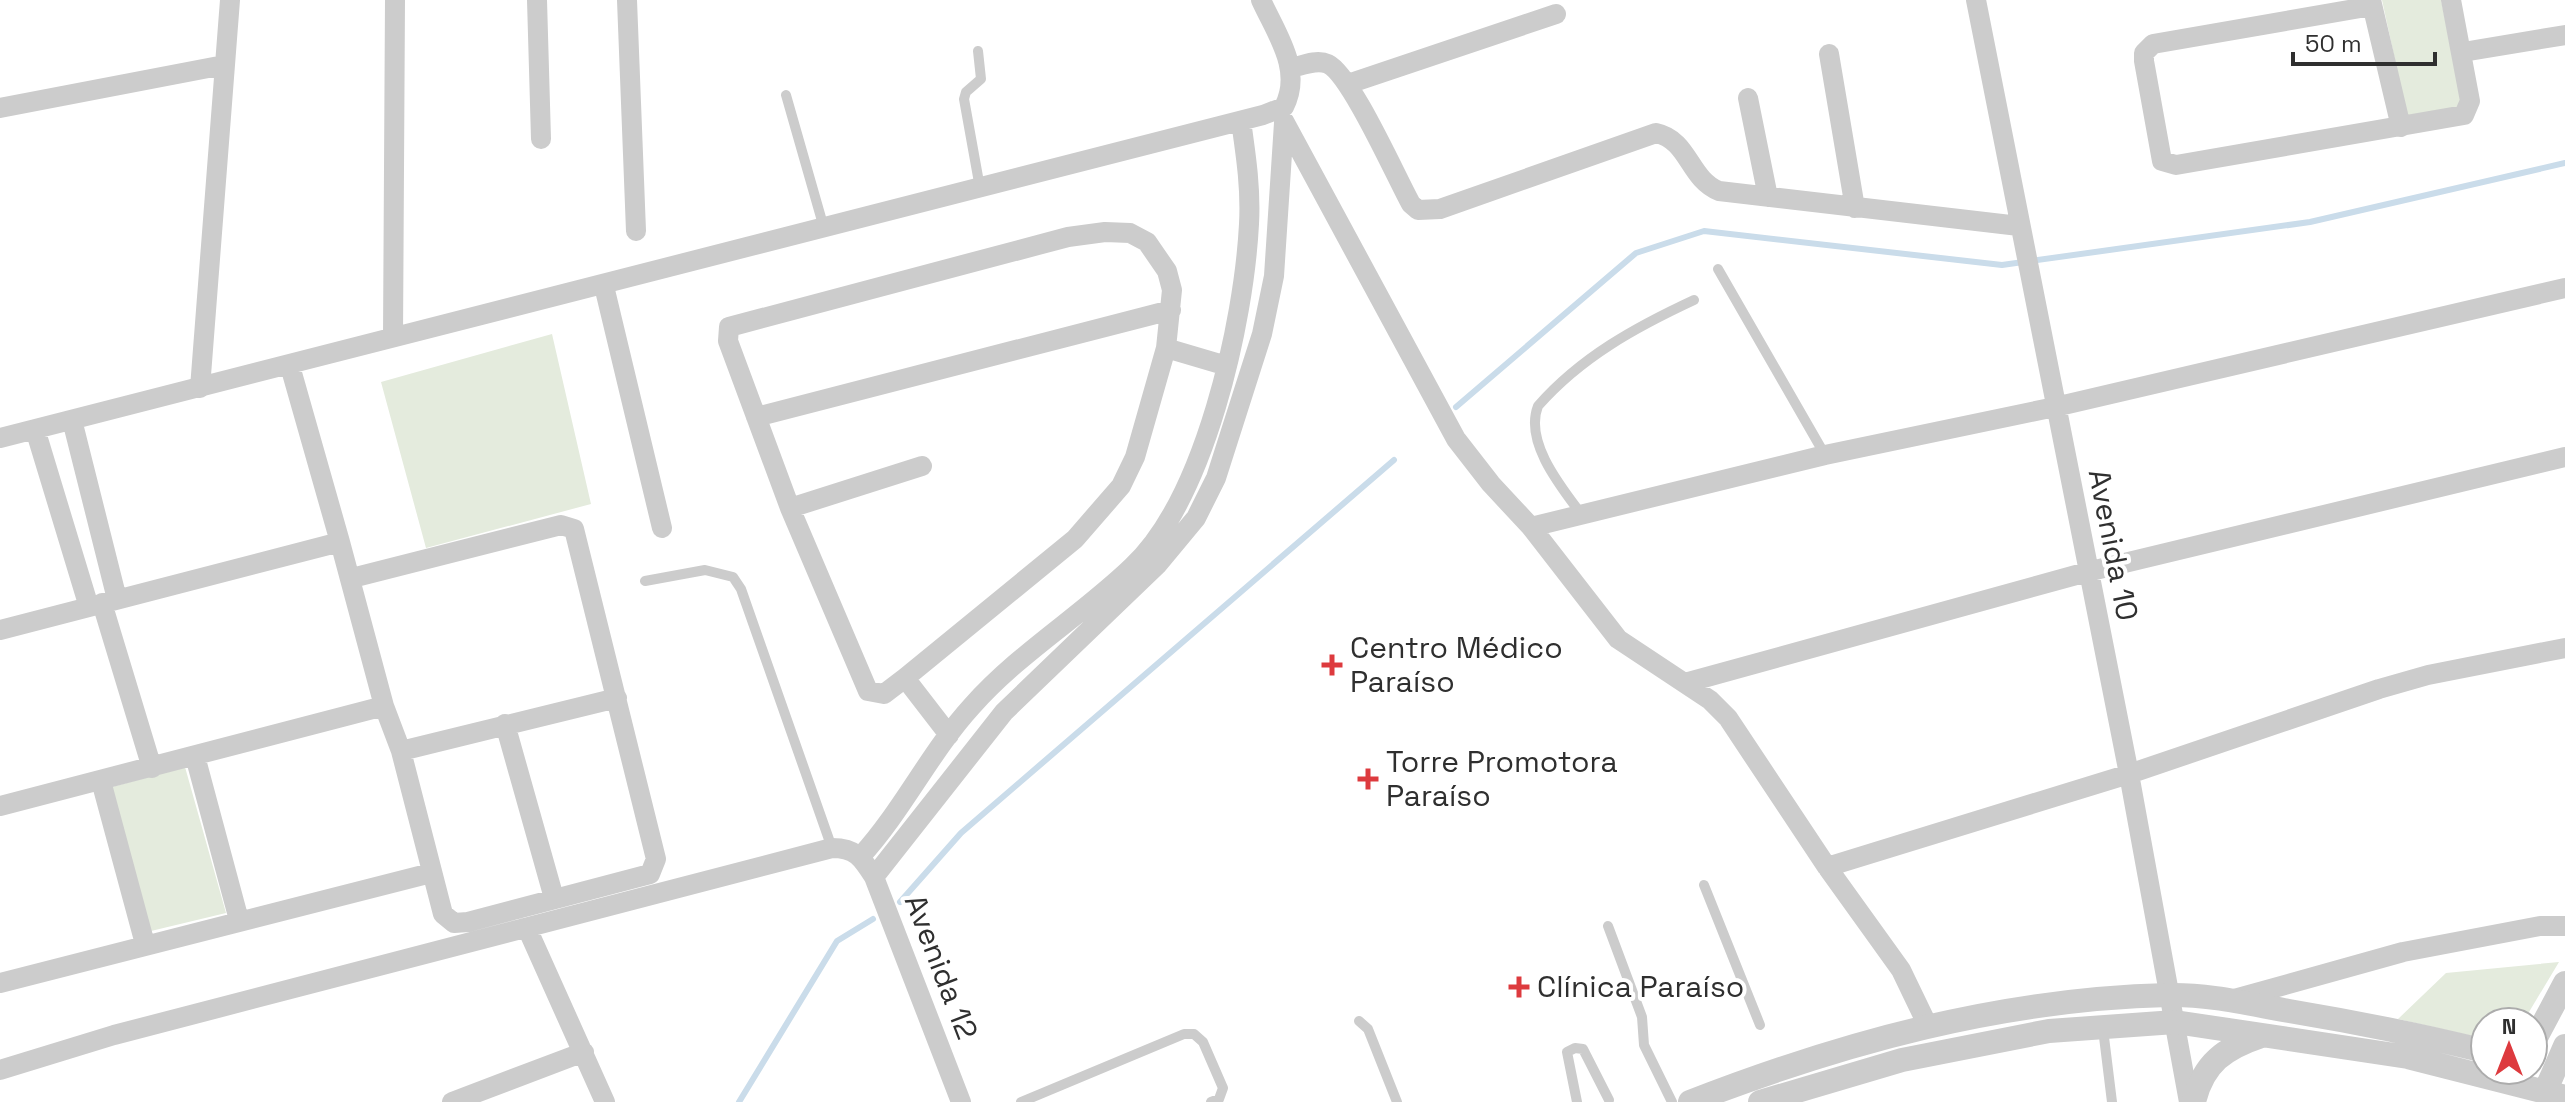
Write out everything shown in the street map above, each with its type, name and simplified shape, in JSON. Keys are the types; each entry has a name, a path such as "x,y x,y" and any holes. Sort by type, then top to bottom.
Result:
{"street":[{"path":"200,388 230,0"},
{"path":"393,337 395,0"},
{"path":"537,0 541,139"},
{"path":"627,0 636,231"},
{"path":"874,877 1004,712 1157,565 1196,518 1216,478 1262,334 1274,276 1284,114 1291,94 1292,68 1261,0"},
{"name":"Avenida 10","path":"1976,0 2192,1102"},
{"path":"2401,127 2372,3 2153,44 2144,53 2159,153 2168,164 2401,127 2468,111 2470,101 2463,52 2451,0"},
{"path":"1348,84 1556,14"},
{"path":"2463,52 2565,35"},
{"path":"1829,54 1855,208"},
{"path":"1292,68 1325,62 1348,84 1411,204 1418,210 1440,209 1656,133 1675,139 1709,187 1855,208 2019,226"},
{"path":"0,108 224,65"},
{"path":"1748,98 1768,197"},
{"path":"0,438 1241,121 1284,114"},
{"path":"1284,114 1456,439 1491,484 1531,527 1618,639 1653,666 1710,700 1728,718 1827,867 1901,970 1927,1024"},
{"path":"0,1070 114,1035 832,848 855,850 861,856 894,818 949,735 992,685 1133,567 1158,539 1198,457 1227,366 1249,225 1250,188 1241,121"},
{"path":"1130,233 1147,242 1167,271 1171,310 1166,348 1135,457 1121,486 1099,514 1075,539 905,678 884,694 868,691 790,508 728,341 726,333 733,324 1068,237 1130,233"},
{"path":"604,286 662,528"},
{"path":"1531,527 1825,455 2055,407 2565,288"},
{"path":"756,417 1171,310"},
{"path":"1166,348 1227,366"},
{"path":"290,366 352,578 384,706 401,751 443,914 454,923 650,874 656,859 578,535 568,526 352,578"},
{"path":"72,420 102,603"},
{"path":"35,429 102,603 152,768"},
{"path":"1685,683 2087,572 2565,457"},
{"path":"790,508 922,466"},
{"path":"0,630 340,542"},
{"path":"1827,867 2129,774 2403,682 2565,648"},
{"path":"905,678 949,735"},
{"path":"401,751 617,698"},
{"path":"0,806 384,706"},
{"path":"505,724 554,898"},
{"path":"195,756 239,920"},
{"path":"101,781 145,944"},
{"name":"Avenida 12","path":"861,856 874,877 961,1102"},
{"path":"0,983 431,873"},
{"path":"2231,1000 2403,952 2540,926 2565,926"},
{"path":"527,928 605,1102"},
{"path":"2549,1013 2565,983"},
{"path":"1690,1102 1790,1063 1927,1024 2031,1007 2170,995 2231,1000 2412,1033 2469,1047"},
{"path":"1760,1102 1902,1060 2049,1031 2175,1022 2408,1057 2469,1073"},
{"path":"2192,1102 2207,1066 2221,1053 2267,1034"},
{"path":"2550,1083 2565,1046"},
{"path":"452,1102 584,1052"}],"lane":[{"path":"978,51 981,79 966,92 964,99 980,188"},
{"path":"786,95 825,229"},
{"path":"1718,269 1825,455"},
{"path":"1582,515 1538,445 1534,417 1538,406 1608,345 1630,330 1694,300"},
{"path":"645,581 705,570 733,577 741,589 832,848"},
{"path":"1704,885 1760,1025"},
{"path":"1608,926 1642,1017 1640,1030 1644,1045 1672,1102"},
{"path":"1359,1021 1368,1029 1397,1102"},
{"path":"2103,1027 2112,1102"},
{"path":"1021,1102 1184,1034 1194,1034 1203,1042 1223,1088 1219,1099 1211,1102"},
{"path":"1577,1102 1567,1062 1567,1052 1575,1048 1583,1049 1608,1101"}],"shaded area":[{"path":"2382,0 2441,0 2464,111 2408,120"},
{"path":"552,334 591,504 426,548 381,382"},
{"path":"185,767 226,913 151,931 112,787"},
{"path":"2559,962 2533,1006 2469,1006 2469,1035 2398,1019 2446,973"}],"waterway":[{"path":"1456,407 1636,253 1704,231 2002,265 2310,222 2565,163"},
{"path":"900,902 961,833 1394,460"},
{"path":"739,1102 837,941 873,919"}],"place":[{"name":"Centro Médico Paraíso","path":"1332,665"},
{"name":"Torre Promotora Paraíso","path":"1368,779"},
{"name":"Clínica Paraíso","path":"1519,987"}]}
